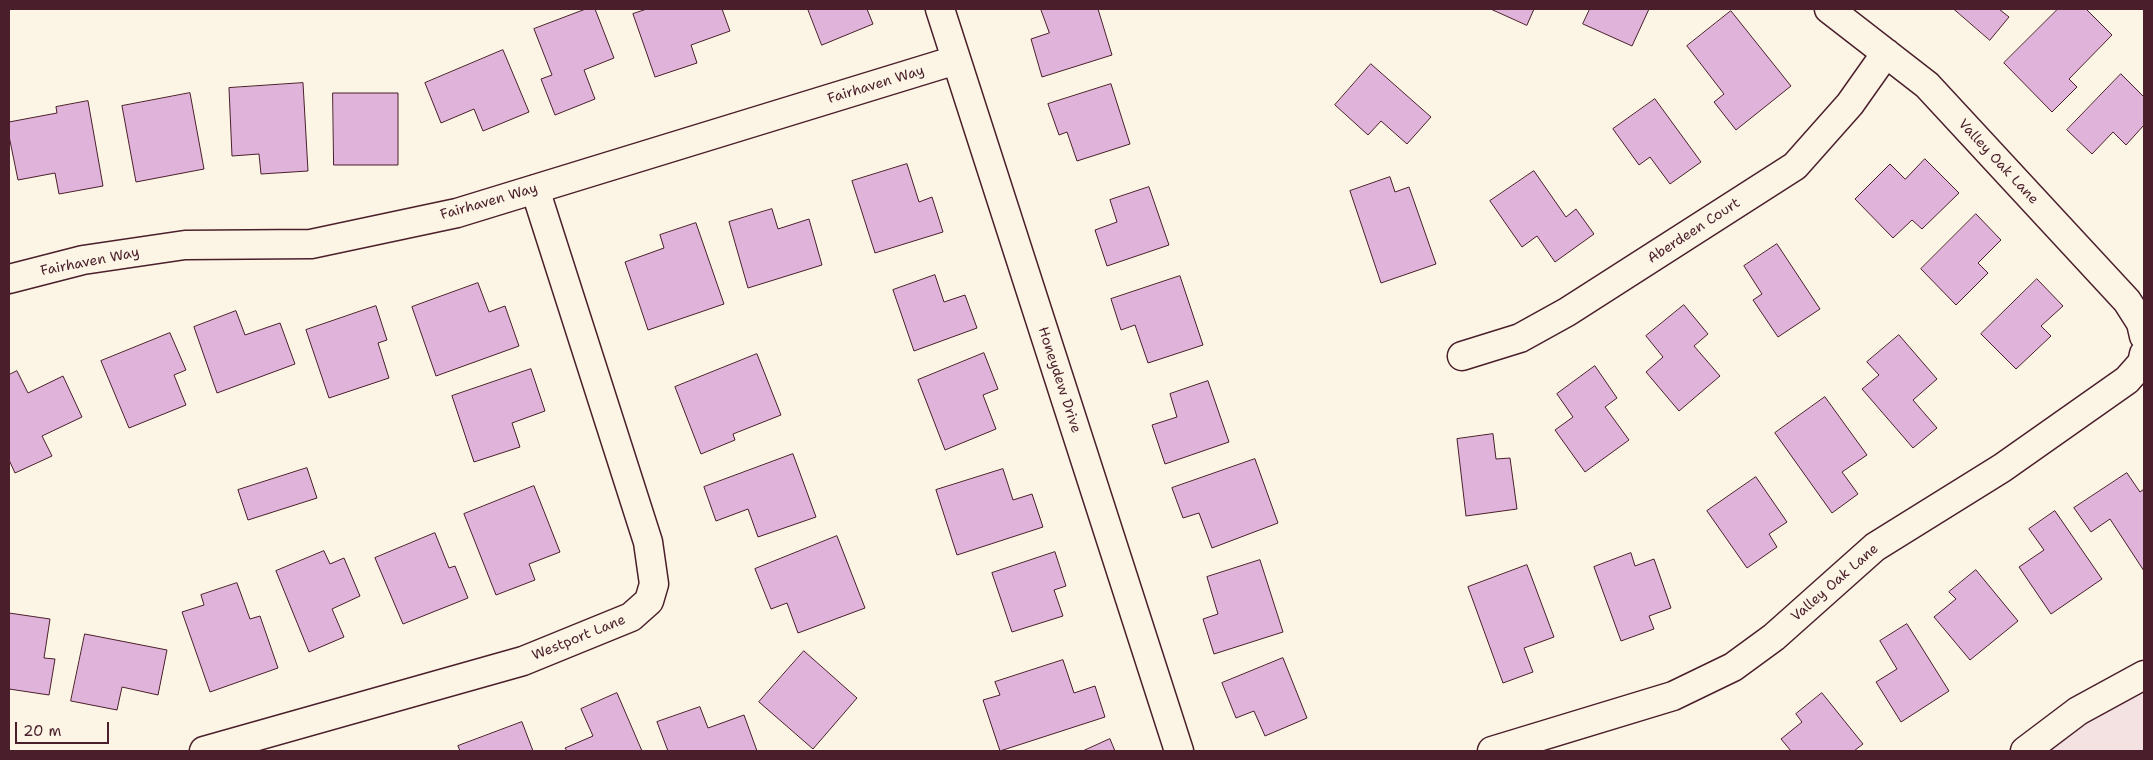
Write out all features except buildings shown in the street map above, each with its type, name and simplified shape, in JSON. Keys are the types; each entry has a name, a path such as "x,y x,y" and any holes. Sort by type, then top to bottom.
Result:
{"street":[{"name":"Honeydew Drive","path":"940,9 1179,751"},
{"name":"Valley Oak Lane","path":"1829,9 1926,85 2127,301 2141,323 2144,336"},
{"name":"Aberdeen Court","path":"1462,356 1520,338 1567,312 1795,166 1850,104 1886,53"},
{"name":"Fairhaven Way","path":"9,279 83,260 185,245 310,244 457,213 956,60"},
{"name":"Westport Lane","path":"204,751 523,661 631,617 649,602 654,584 648,542 535,189"},
{"name":"Valley Oak Lane","path":"1492,751 1673,696 1734,667 1774,636 1875,547 2002,468 2127,380 2142,363 2144,354"},
{"path":"2026,751 2078,711 2144,675"}],"shaded area":[{"path":"2144,687 2144,751 2047,751 2086,716"}]}
